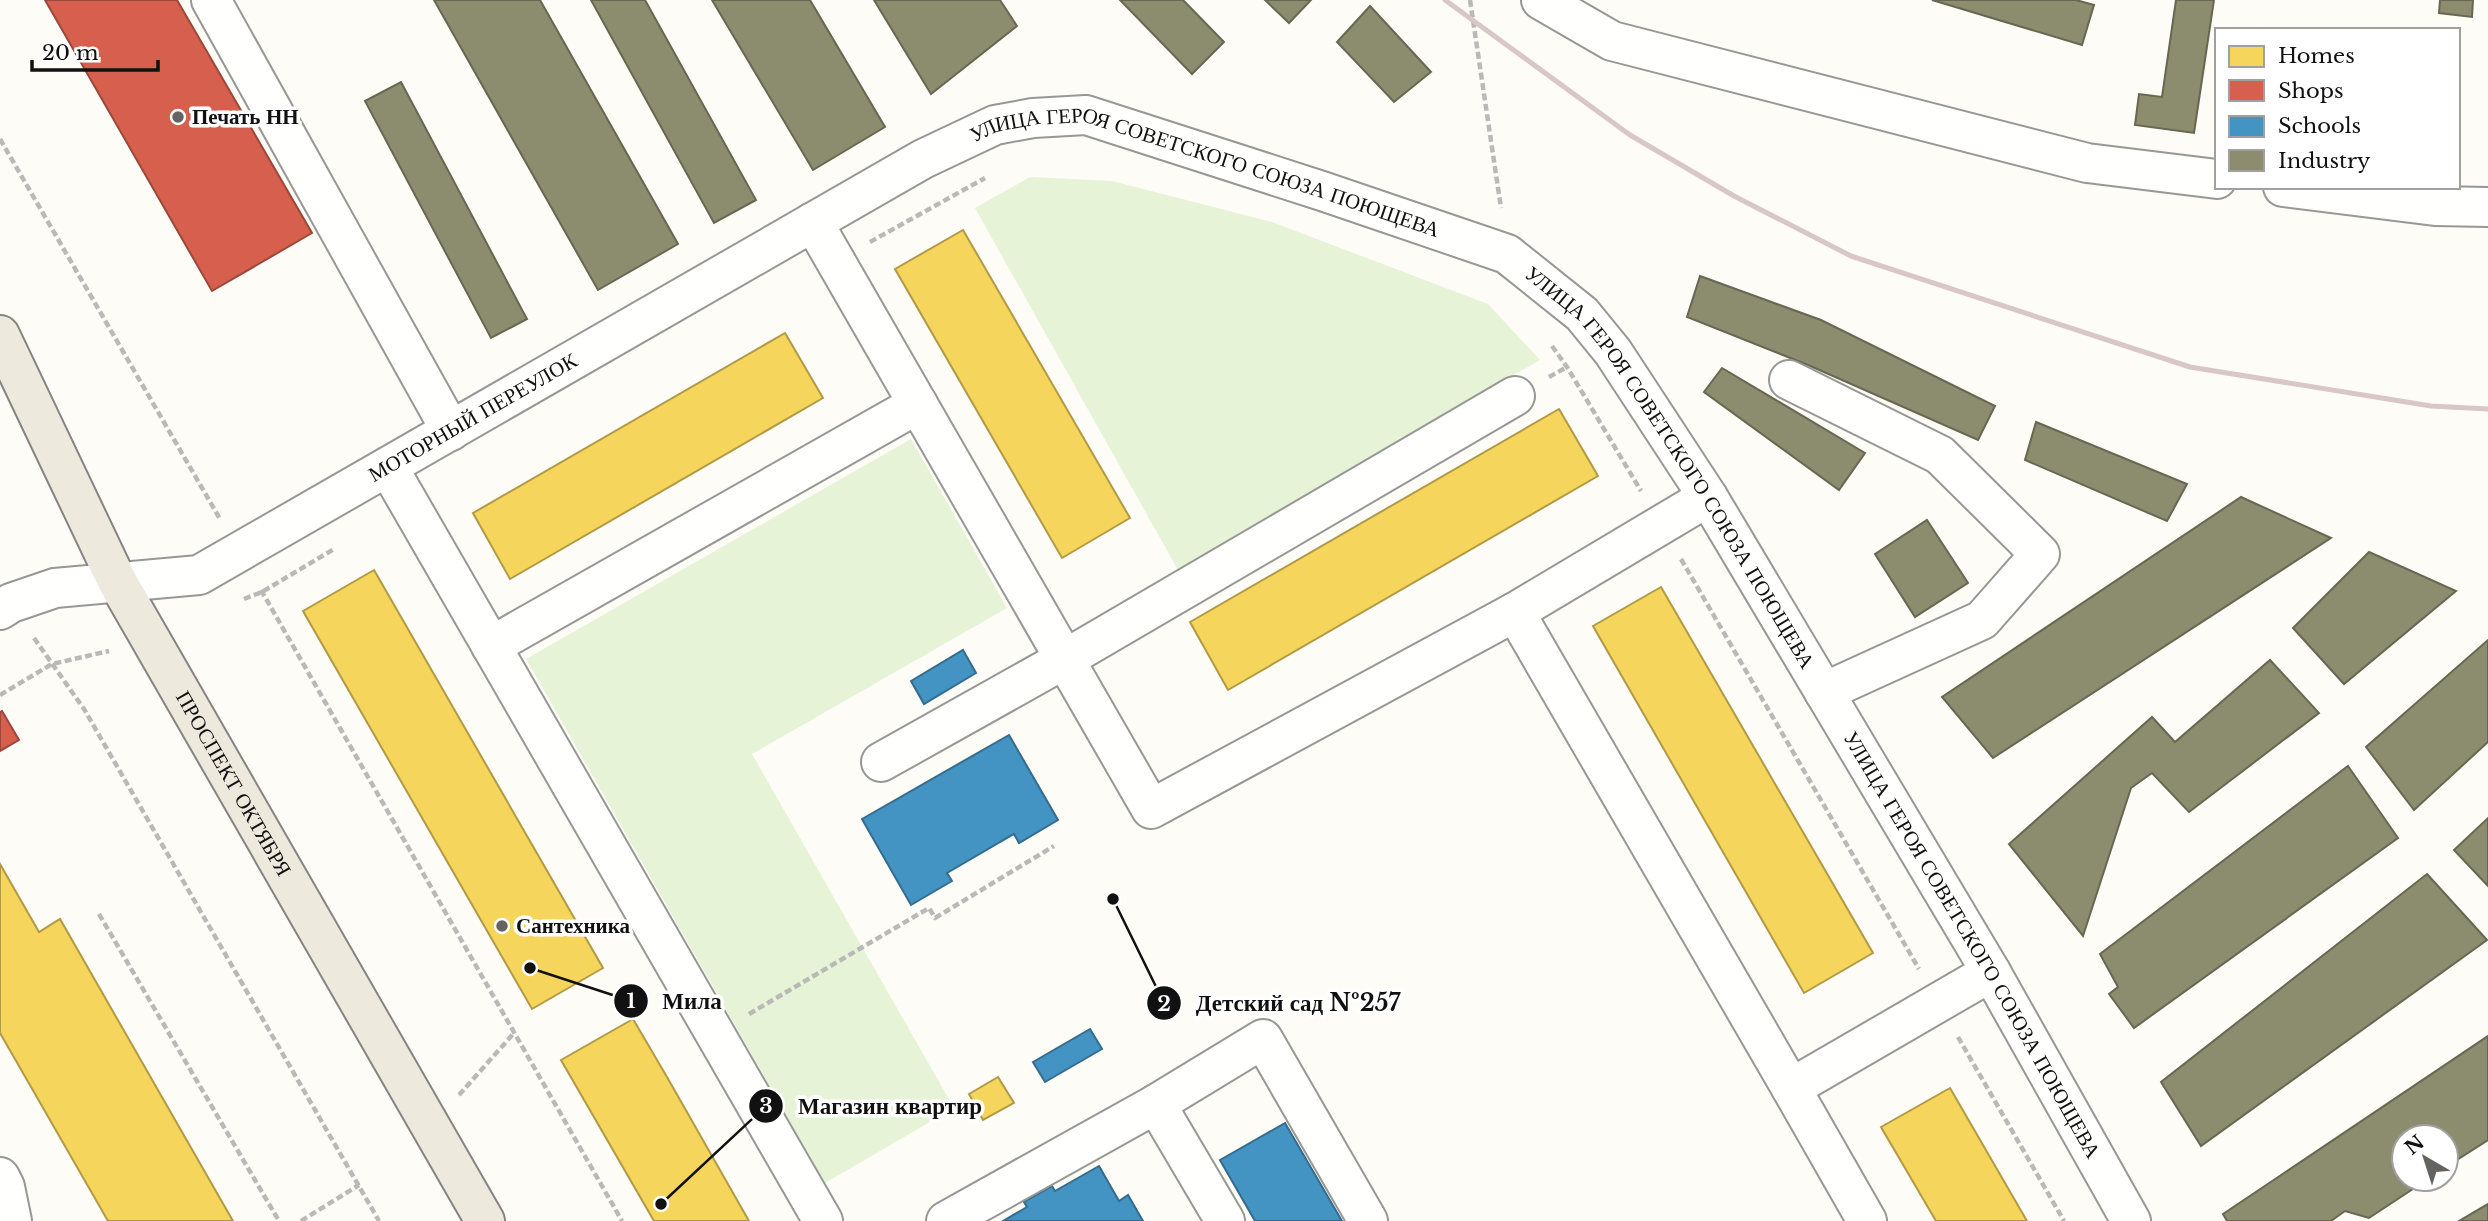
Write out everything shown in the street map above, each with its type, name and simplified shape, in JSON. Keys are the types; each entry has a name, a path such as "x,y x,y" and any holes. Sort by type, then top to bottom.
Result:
{"main road":[{"name":"ПРОСПЕКТ ОКТЯБРЯ","path":"0,335 117,581 485,1221"}],"street":[{"path":"211,0 451,431"},
{"path":"1541,0 1612,41 2087,163 2215,179"},
{"name":"УЛИЦА ГЕРОЯ СОВЕТСКОГО СОЮЗА ПОЮЩЕВА","path":"923,159 995,125 1033,118 1086,115 1507,254 1549,285 1581,314 1605,342 1708,497 1991,972 2131,1221"},
{"name":"МОТОРНЫЙ ПЕРЕУЛОК","path":"0,610 11,603 55,588 199,575 923,159"},
{"path":"2299,189 2435,206 2488,207"},
{"path":"813,222 1151,809 1515,612 1708,497"},
{"path":"1788,380 1940,455 2040,554 1982,620 1824,692"},
{"path":"881,762 1065,660 1515,396"},
{"path":"491,646 918,404"},
{"path":"388,467 823,1221"},
{"path":"1515,612 1867,1221"},
{"path":"1791,1088 1991,972"},
{"path":"946,1221 1156,1104 1263,1039 1368,1221"},
{"path":"1156,1104 1225,1221"},
{"path":"0,1177 12,1221"}],"path":[{"path":"1470,0 1507,254"},
{"path":"0,139 220,520"},
{"path":"257,584 622,1221"},
{"path":"31,635 84,709 379,1221"},
{"path":"0,695 52,664 110,651"},
{"path":"715,1033 929,908 935,918 1054,846"},
{"path":"99,914 279,1221"},
{"path":"431,1127 514,1033"},
{"path":"301,1221 359,1185"}],"green space":[{"path":"1030,177 1112,181 1272,222 1488,304 1540,360 1178,570 975,208"},
{"path":"911,439 1007,608 752,754 954,1108 825,1183 526,659"}],"building: Homes":[{"path":"963,230 1130,518 1062,558 895,269"},
{"path":"785,333 823,398 510,579 473,513"},
{"path":"1559,409 1598,476 1228,690 1190,622"},
{"path":"374,570 603,968 532,1009 303,611"},
{"path":"1661,587 1873,953 1804,993 1593,626"},
{"path":"0,864 39,932 60,919 233,1221 108,1221 0,1033"},
{"path":"633,1019 749,1221 654,1221 561,1060"},
{"path":"998,1077 1014,1103 983,1120 969,1094"},
{"path":"1950,1088 2027,1221 1936,1221 1881,1127"}],"building: Shops":[{"name":"Печать НН","path":"45,0 177,0 312,233 212,291"},
{"path":"2,711 19,740 0,751 0,712"}],"building: Schools":[{"path":"963,650 976,673 924,704 911,681"},
{"path":"1009,735 1058,820 1019,843 1014,834 947,873 952,881 911,905 862,819"},
{"path":"1090,1029 1102,1049 1045,1082 1033,1062"},
{"path":"1285,1123 1342,1221 1255,1221 1220,1160"},
{"path":"1099,1166 1119,1201 1128,1195 1143,1221 1003,1221 1027,1207 1024,1202 1052,1186 1055,1191"}],"building: Industry":[{"path":"434,0 540,0 678,244 598,290"},
{"path":"591,0 645,0 756,200 714,223"},
{"path":"712,0 810,0 885,127 813,170"},
{"path":"874,0 1000,0 1017,26 931,94"},
{"path":"1120,0 1183,0 1224,42 1192,74"},
{"path":"1265,0 1311,0 1289,23"},
{"path":"1932,0 2076,0 2094,5 2082,45"},
{"path":"2176,0 2214,0 2194,133 2135,125 2139,94 2162,97"},
{"path":"2440,0 2473,0 2472,17 2439,13"},
{"path":"1370,6 1431,72 1394,102 1337,42"},
{"path":"401,82 527,319 491,338 365,101"},
{"path":"1700,276 1821,320 1995,406 1978,440 1808,365 1687,317"},
{"path":"1722,368 1865,453 1839,490 1704,392"},
{"path":"2036,422 2187,484 2167,521 2025,460"},
{"path":"2241,497 2331,538 1993,758 1942,697"},
{"path":"1927,520 1968,583 1915,617 1875,554"},
{"path":"2369,552 2456,591 2344,684 2293,628"},
{"path":"2488,640 2488,742 2414,810 2366,747"},
{"path":"2270,660 2319,713 2189,812 2152,773 2131,788 2083,936 2009,844 2152,717 2175,742"},
{"path":"2348,766 2398,838 2134,1028 2109,994 2118,987 2100,954"},
{"path":"2488,818 2488,886 2454,850"},
{"path":"2427,874 2487,940 2201,1146 2161,1082"},
{"path":"2488,1036 2488,1140 2460,1158 2460,1123 2390,1123 2390,1193 2407,1193 2369,1218 2345,1211 2331,1221 2227,1221 2223,1214"},
{"path":"2488,1204 2488,1221 2459,1221"}],"railway":[{"path":"1445,0 1630,135 1734,196 1851,256 2190,367 2431,406 2488,409"}],"place":[{"name":"Печать НН","path":"178,117"},
{"name":"Детский сад №257","path":"1113,899"},
{"name":"Сантехника","path":"502,926"},
{"name":"Мила","path":"530,968"},
{"name":"Магазин квартир","path":"661,1204"}]}
